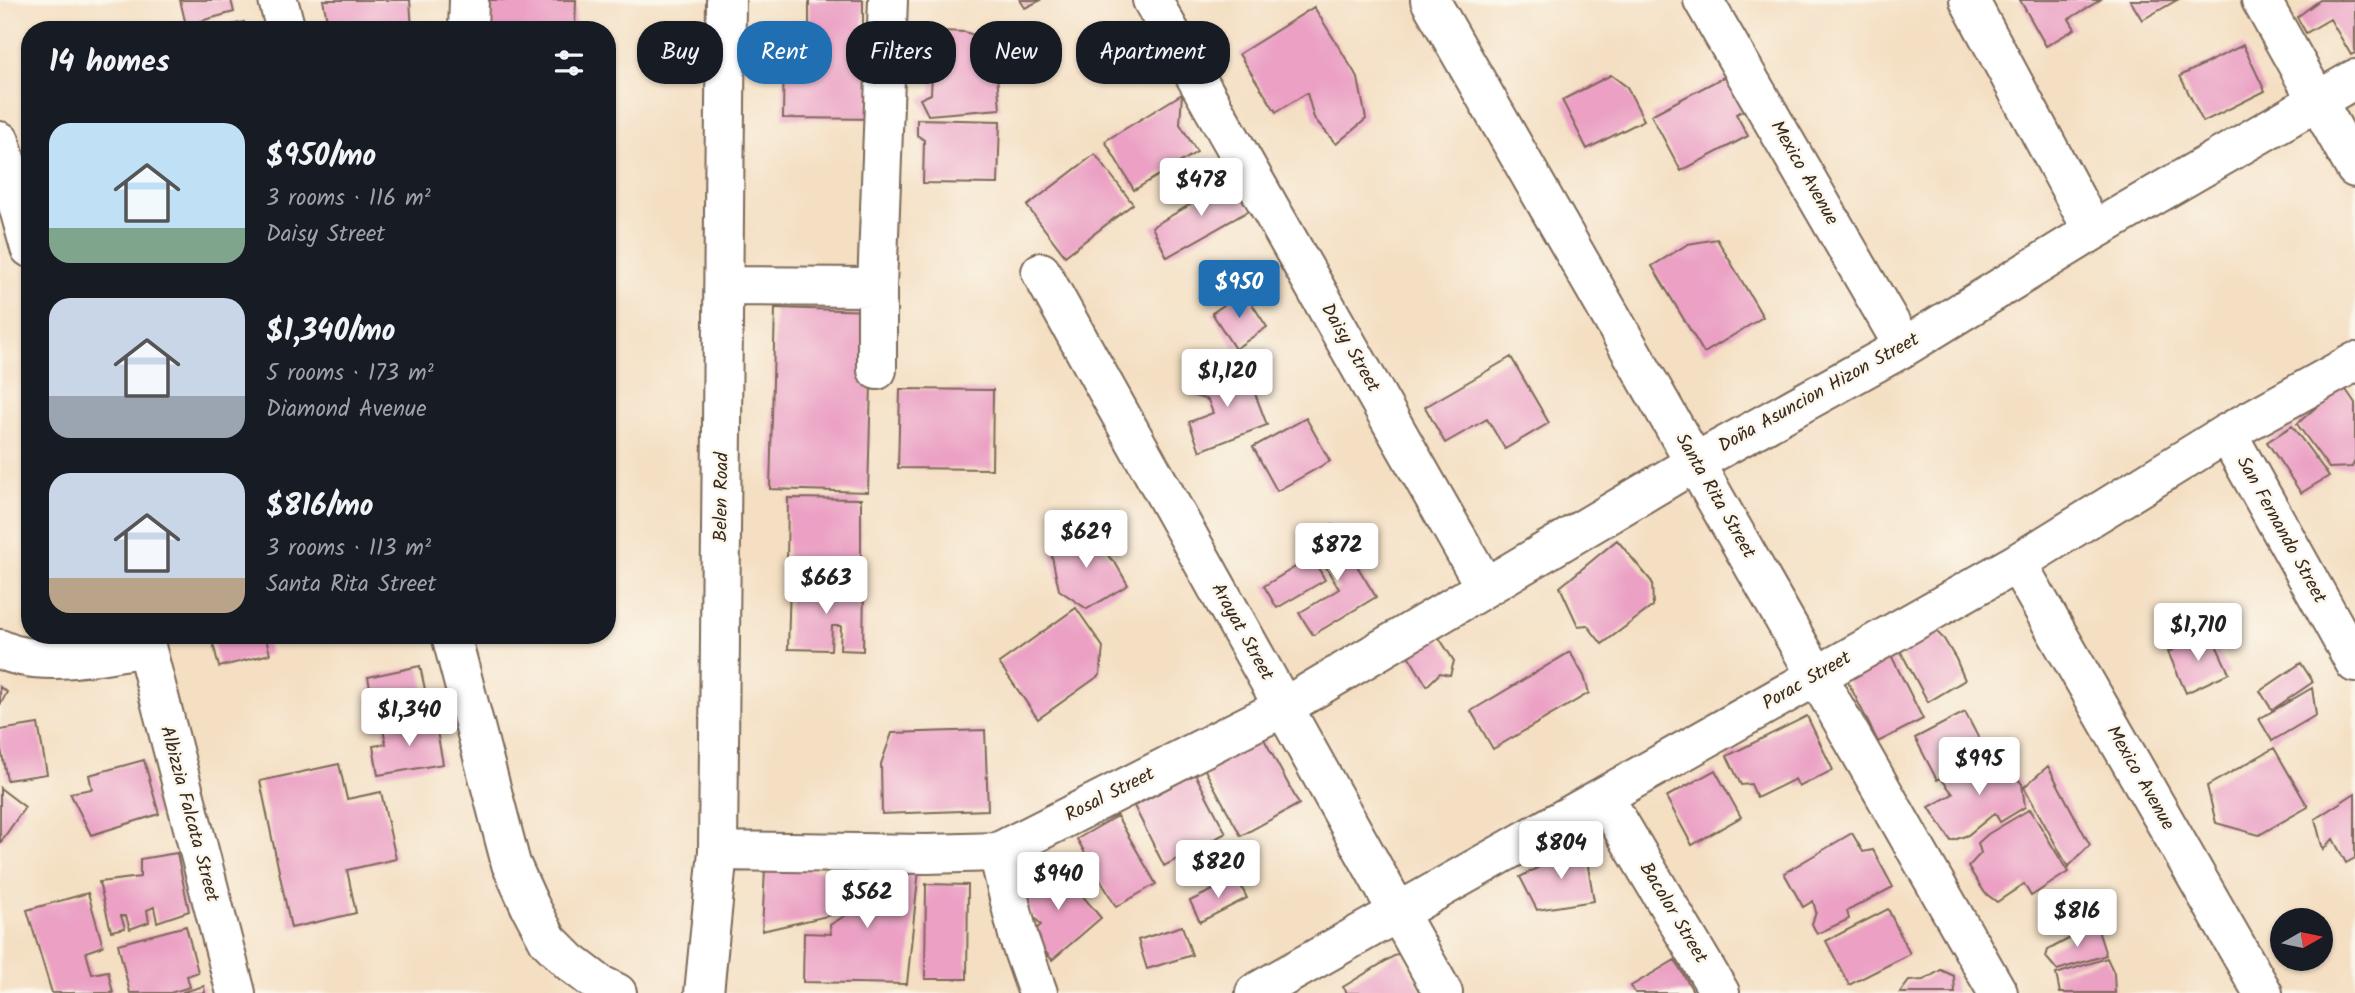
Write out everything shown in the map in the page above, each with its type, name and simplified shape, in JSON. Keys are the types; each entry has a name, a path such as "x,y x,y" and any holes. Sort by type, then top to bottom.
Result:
{"street":[{"path":"278,0 284,21"},
{"path":"468,21 469,0"},
{"name":"Belen Road","path":"704,993 718,851 726,0"},
{"path":"877,370 877,287 888,0"},
{"name":"Daisy Street","path":"1152,0 1485,587"},
{"name":"Santa Rita Street","path":"1430,0 1998,993"},
{"name":"Mexico Avenue","path":"1703,0 1904,346"},
{"path":"1969,0 2093,231"},
{"path":"2261,0 2355,168"},
{"name":"Doña Asuncion Hizon Street","path":"1284,707 1696,461 1904,346 2093,231 2355,79"},
{"path":"0,141 6,190 21,226"},
{"name":"Arayat Street","path":"1041,272 1443,993"},
{"path":"724,286 877,287"},
{"name":"Porac Street","path":"1255,993 2017,563 2227,433 2355,362"},
{"name":"San Fernando Street","path":"2227,433 2355,663"},
{"name":"Mexico Avenue","path":"2017,563 2263,993"},
{"path":"0,649 9,653 44,658 75,658 132,644"},
{"name":"Albizzia Falcata Street","path":"145,644 236,993"},
{"path":"453,644 511,863 530,906 548,940 570,962 599,984 617,993"},
{"name":"Rosal Street","path":"718,851 927,854 998,852 1284,707"},
{"name":"Bacolor Street","path":"1604,797 1720,993"},
{"path":"998,852 1018,939 1038,993"}],"building":[{"path":"180,0 231,0 234,12 201,21 185,21"},
{"path":"323,0 410,0 411,21 327,21"},
{"path":"481,0 576,0 575,21 481,21"},
{"path":"809,0 863,0 863,21 846,21 846,84 882,84 882,119 783,118 783,84 832,84 832,21 809,21"},
{"path":"1020,0 1041,0 1025,8"},
{"path":"2020,0 2100,0 2069,19 2075,29 2046,46"},
{"path":"2130,0 2177,0 2142,20"},
{"path":"2320,0 2355,0 2355,53 2351,55 2330,19 2306,33 2297,17"},
{"path":"1314,7 1358,78 1366,119 1336,144 1314,118 1307,93 1276,112 1239,54"},
{"path":"956,32 970,34 970,84 998,84 1000,109 928,115 920,99 931,94 931,84 956,84"},
{"path":"2243,45 2265,91 2203,122 2180,76"},
{"path":"1735,71 1753,106 1736,114 1748,136 1681,171 1651,115"},
{"path":"1611,75 1627,87 1644,120 1587,149 1562,100"},
{"path":"1182,94 1180,124 1197,152 1134,190 1105,141"},
{"path":"917,119 1000,121 998,184 923,183 924,140 917,135"},
{"path":"1095,154 1133,204 1065,256 1027,206"},
{"path":"1234,179 1250,210 1167,257 1152,227"},
{"path":"1717,239 1763,317 1704,353 1652,266 1688,244"},
{"path":"1244,292 1267,327 1235,349 1212,313"},
{"path":"775,308 873,311 868,492 770,489"},
{"path":"1511,357 1549,423 1505,449 1487,419 1445,443 1425,407"},
{"path":"1244,365 1267,425 1200,451 1189,422 1213,413 1208,400 1191,395 1202,381"},
{"path":"2342,384 2355,403 2355,461 2352,467 2329,468 2297,424"},
{"path":"900,389 993,390 992,469 898,468"},
{"path":"1306,418 1330,461 1277,491 1253,447"},
{"path":"2292,426 2329,476 2301,493 2267,442"},
{"path":"788,498 861,499 861,564 787,563"},
{"path":"1332,525 1376,597 1313,635 1299,613 1339,589 1309,539"},
{"path":"1090,527 1128,585 1087,609 1059,590 1051,552"},
{"path":"1617,540 1652,582 1653,606 1602,644 1587,625 1578,626 1560,587"},
{"path":"1312,557 1325,580 1277,608 1264,586"},
{"path":"790,582 864,584 863,651 840,650 841,626 832,626 831,650 788,649"},
{"path":"1076,608 1103,647 1100,675 1038,719 999,663"},
{"path":"1429,622 1454,661 1450,675 1440,673 1427,686 1403,647"},
{"path":"1931,626 1944,639 1965,680 1928,702 1897,645"},
{"path":"2210,632 2229,673 2186,693 2168,652"},
{"path":"213,644 267,644 270,654 219,667"},
{"path":"1889,651 1923,719 1878,742 1844,674"},
{"path":"1570,652 1584,676 1589,693 1493,749 1471,711"},
{"path":"2301,663 2313,682 2272,710 2260,691"},
{"path":"420,666 429,708 376,719 368,677"},
{"path":"0,687 7,692 0,705"},
{"path":"2312,688 2316,715 2272,741 2259,719"},
{"path":"1965,712 1987,754 1937,780 1915,738"},
{"path":"1807,716 1833,770 1799,787 1795,779 1757,798 1751,784 1741,785 1727,756"},
{"path":"435,720 443,764 378,775 373,746 386,744 383,729"},
{"path":"38,724 47,774 7,780 0,730"},
{"path":"1258,728 1299,804 1241,836 1200,761"},
{"path":"985,730 988,810 882,814 881,764 892,733"},
{"path":"2274,748 2308,807 2259,835 2216,823 2207,786"},
{"path":"1997,753 2022,784 2025,807 2000,822 1995,813 1968,835 1951,841 1929,807 1953,794 1943,781"},
{"path":"144,760 159,814 91,835 70,793 92,789 89,775"},
{"path":"339,764 347,799 381,792 396,859 347,870 356,913 291,928 260,781"},
{"path":"2048,766 2090,845 2068,867 2024,787"},
{"path":"1715,770 1741,817 1692,845 1666,797"},
{"path":"1195,774 1226,833 1164,866 1134,806"},
{"path":"0,788 25,807 0,843"},
{"path":"2355,793 2355,858 2346,863 2333,839 2323,850 2315,819"},
{"path":"2030,809 2068,872 2031,896 2024,884 1997,902 1985,893 1968,867 1981,853 1978,843"},
{"path":"1117,816 1156,884 1116,907 1077,839"},
{"path":"1852,833 1863,852 1873,850 1893,887 1847,911 1849,919 1817,934 1812,924 1816,912 1813,901 1803,907 1784,873"},
{"path":"1584,843 1594,901 1537,910 1520,877"},
{"path":"177,853 189,911 157,922 154,907 147,910 149,922 130,929 126,916 121,916 125,928 111,931 99,882 140,877 140,859"},
{"path":"847,862 919,869 907,984 803,982 804,933 831,934 830,925 846,915"},
{"path":"1057,865 1101,918 1052,960 1031,934 1041,925 1018,898"},
{"path":"765,868 838,871 836,914 762,931"},
{"path":"1237,878 1247,898 1200,922 1190,901"},
{"path":"926,884 968,885 967,979 925,979"},
{"path":"88,893 103,946 86,952 92,974 108,971 113,993 52,993 27,910"},
{"path":"1888,909 1910,954 1849,985 1826,941"},
{"path":"2096,924 2106,955 2057,970 2046,957 2048,950"},
{"path":"186,926 198,972 187,976 190,987 170,993 130,993 118,944"},
{"path":"1182,926 1192,955 1147,969 1138,940"},
{"path":"1399,953 1423,993 1347,993 1343,987"},
{"path":"2107,958 2114,973 2115,993 2060,993 2056,974"},
{"path":"1675,960 1694,993 1635,993 1631,986"},
{"path":"1941,970 1954,976 1955,993 1900,993 1909,981 1924,980"},
{"path":"204,986 205,993 183,993 183,992"}]}
